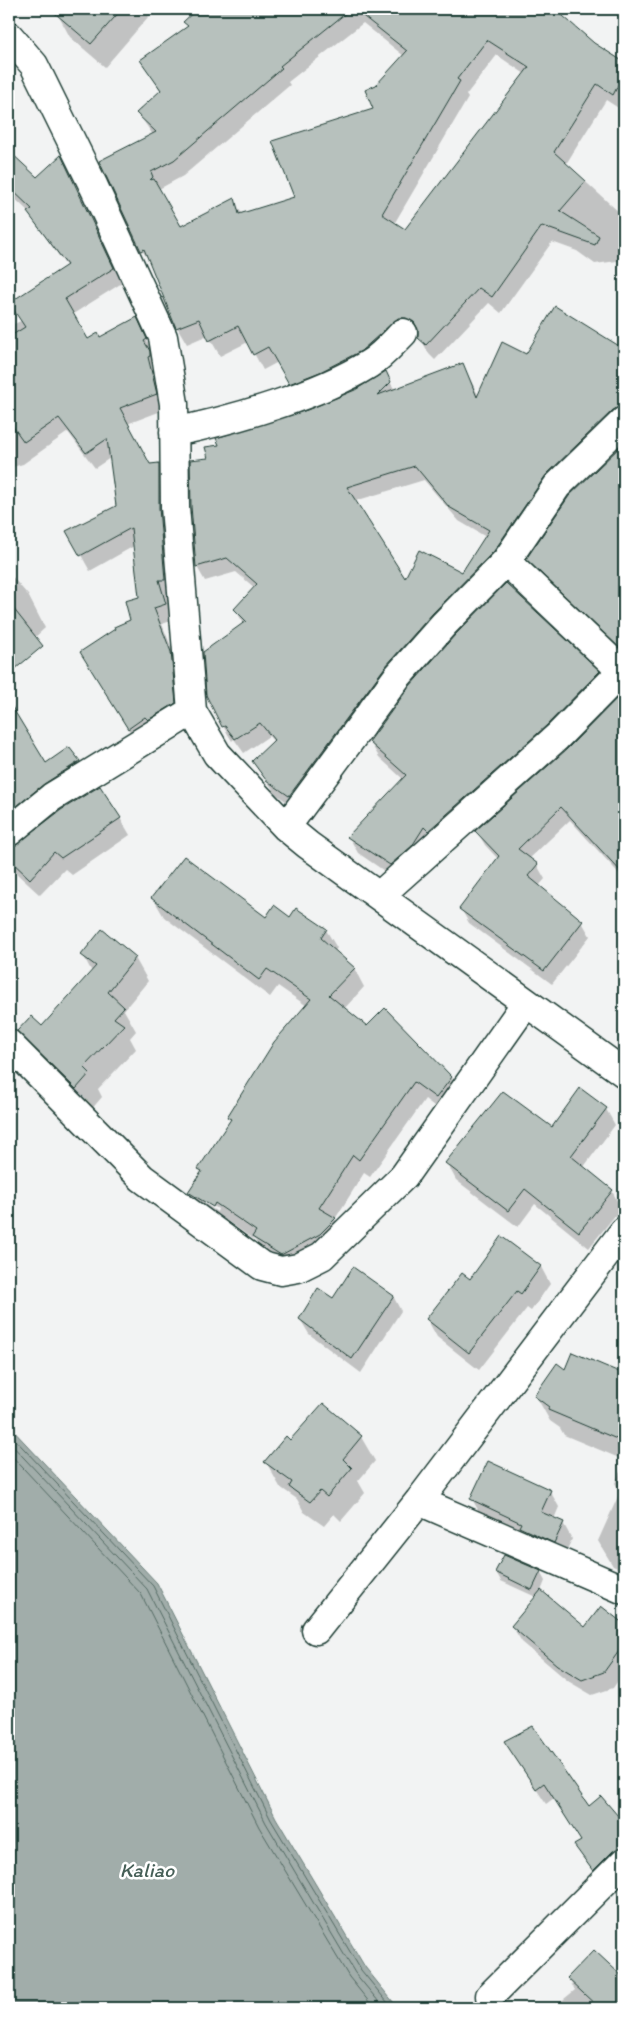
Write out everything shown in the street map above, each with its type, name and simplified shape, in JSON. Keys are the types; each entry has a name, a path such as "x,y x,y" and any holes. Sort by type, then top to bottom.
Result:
{"street":[{"path":"9,36 34,65 94,187 163,337 174,404 175,507 192,711 217,754 286,827 624,1073"},
{"path":"174,432 208,425 286,400 346,377 371,363 404,333"},
{"path":"286,827 397,677 444,624 506,561 557,486 624,421"},
{"path":"379,896 542,750 623,672 506,561"},
{"path":"9,832 52,797 192,711"},
{"path":"9,1044 142,1178 262,1266 282,1271 298,1268 322,1256 404,1176 526,1003"},
{"path":"316,1630 419,1501 624,1231"},
{"path":"419,1501 624,1590"},
{"path":"490,1996 624,1862"}],"water":[{"name":"Kaliao","path":"9,1426 157,1583 276,1818 365,1967 398,2008 9,2008"}],"building":[{"path":"50,9 122,9 91,44"},
{"path":"197,9 351,9 280,66 282,68 174,160 151,172 153,177 150,180 154,179 181,226 235,198 239,214 294,197 272,141 373,109 365,90 376,85 407,51 354,9 555,9 594,43 624,62 624,74 613,95 597,84 554,152 586,181 560,211 599,236 595,245 542,226 492,297 479,288 426,345 418,338 418,329 414,322 406,318 398,318 361,351 320,372 289,384 268,347 253,355 238,326 209,341 199,319 176,328 144,249 141,251 99,161 156,132 136,113 161,90 140,60 188,26 183,22","holes":["487,40 529,67 405,229 382,214 460,81 457,79"]},
{"path":"9,151 37,177 61,155 114,268 65,299 88,339 98,333 100,337 137,317 147,339 144,341 150,351 150,356 148,357 157,394 120,408 150,464 159,463 159,508 165,580 159,580 166,604 154,608 171,652 176,703 148,720 145,717 128,729 80,652 115,629 114,627 130,620 125,601 139,597 131,528 80,556 66,531 116,506 107,439 86,453 59,418 24,442 9,421 9,337 25,327 9,303 67,265 27,212 32,209 9,187"},
{"path":"555,306 624,349 624,406 613,410 546,475 494,551 433,613 385,667 289,796 266,780 252,761 274,740 260,723 235,739 225,726 222,727 206,695 203,652 246,621 234,609 257,584 227,558 196,567 191,506 190,460 208,458 205,447 219,445 216,438 307,410 355,390 386,371 391,382 378,395 463,363 477,397 502,342 526,354","holes":["415,466 449,507 489,530 462,572 419,550 405,578 347,487"]},
{"path":"624,443 624,652 526,559 569,496"},
{"path":"506,583 600,671 546,726 428,831 424,827 412,846 390,865 347,837 406,775 369,742 409,687 455,635"},
{"path":"9,603 43,646 9,674"},
{"path":"624,691 624,875 561,807 518,849 538,864 528,876 583,921 544,971 459,909 499,856 475,831 567,749"},
{"path":"9,702 46,763 69,747 80,761 44,784 12,810 9,806"},
{"path":"100,786 121,818 61,858 54,852 30,879 9,859 9,851 13,847 61,810"},
{"path":"184,856 266,917 274,905 290,917 296,908 327,929 321,938 355,968 329,995 367,1026 385,1008 452,1077 436,1098 414,1082 359,1160 353,1155 319,1208 336,1218 320,1234 281,1255 252,1237 256,1231 215,1203 213,1207 188,1192 202,1171 198,1169 231,1119 227,1117 274,1042 311,999 267,969 259,980 151,898"},
{"path":"102,929 136,957 108,992 124,1007 114,1018 124,1025 84,1067 90,1073 76,1089 17,1031 31,1016 42,1026 96,966 81,955"},
{"path":"580,1088 607,1108 571,1156 613,1190 579,1232 525,1189 508,1211 445,1163 503,1091 552,1127"},
{"path":"501,1236 541,1266 521,1294 517,1291 469,1353 426,1319 462,1273 470,1279"},
{"path":"353,1267 394,1296 352,1359 299,1319 318,1288 333,1298"},
{"path":"572,1352 624,1374 624,1442 548,1410 549,1407 534,1396 557,1363 565,1369"},
{"path":"323,1403 362,1436 343,1459 352,1468 327,1497 320,1491 310,1502 289,1487 292,1482 264,1462 286,1436 290,1440"},
{"path":"488,1461 551,1490 541,1512 564,1522 554,1543 519,1527 521,1523 470,1499"},
{"path":"504,1555 541,1571 532,1590 495,1572"},
{"path":"541,1590 585,1627 601,1606 624,1624 624,1644 604,1672 582,1680 557,1665 511,1626"},
{"path":"533,1726 589,1806 601,1796 624,1823 624,1847 613,1851 593,1871 574,1845 581,1841 544,1783 536,1789 504,1741"},
{"path":"594,1950 624,1978 624,2008 599,2008 567,1978"}]}
